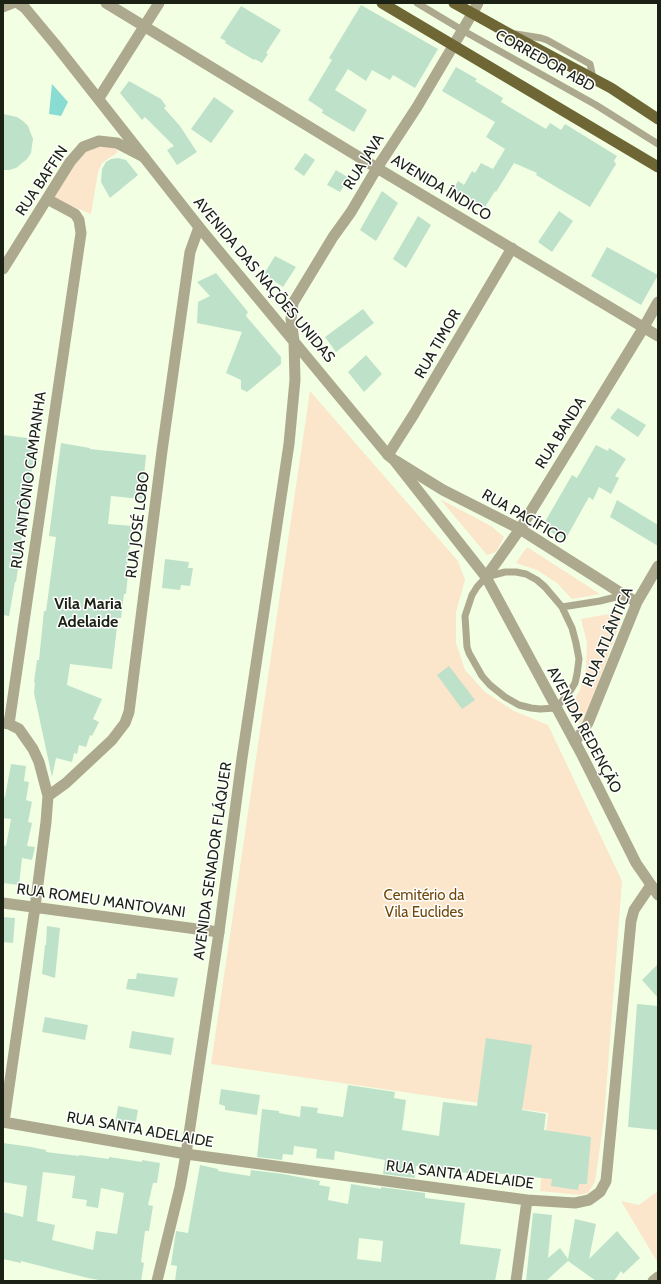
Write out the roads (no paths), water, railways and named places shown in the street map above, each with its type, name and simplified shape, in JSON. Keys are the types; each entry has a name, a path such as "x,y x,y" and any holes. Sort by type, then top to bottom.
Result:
{"main road":[{"path":"382,3 560,108 658,168"},
{"path":"454,3 612,88 658,119"}],"street":[{"path":"3,7 12,3"},
{"name":"AVENIDA DAS NAÇÕES UNIDAS","path":"18,3 25,8 99,98 199,227 391,458 486,577"},
{"name":"AVENIDA ÍNDICO","path":"106,3 377,168 658,336"},
{"path":"99,98 159,3"},
{"name":"RUA JAVA","path":"289,444 295,380 294,341 291,319 293,303 417,106 478,3"},
{"name":"RUA BAFFIN","path":"3,268 70,162 83,148 99,141 117,143 145,157"},
{"name":"RUA ANTÔNIO CAMPANHA","path":"4,1122 35,907 48,796 39,762 33,749 19,729 6,723 81,233 79,220 75,214 47,198"},
{"name":"RUA JOSÉ LOBO","path":"48,796 66,783 98,755 117,734 127,720 132,695 162,451 190,252 199,227"},
{"name":"RUA TIMOR","path":"391,458 414,414 512,248"},
{"name":"RUA BANDA","path":"486,577 520,529 658,302"},
{"name":"AVENIDA SENADOR FLÁQUER","path":"157,1281 180,1187 186,1154 219,932 242,758 289,444"},
{"name":"RUA PACÍFICO","path":"391,458 443,490 520,529 637,602"},
{"name":"RUA ATLÂNTICA","path":"575,742 588,723 637,602 658,566"},
{"name":"AVENIDA REDENÇÃO","path":"486,577 575,742 624,841 636,863 658,895"},
{"name":"RUA SANTA ADELAIDE","path":"4,1122 186,1154 527,1200 575,1203 589,1200 600,1192 606,1181 631,921 634,910 651,885"},
{"name":"RUA ROMEU MANTOVANI","path":"3,903 219,932"},
{"path":"516,1281 527,1200"},
{"path":"653,1281 658,1277"}],"lane":[{"name":"CORREDOR ABD","path":"417,3 596,105 658,144"},
{"path":"505,572 526,574 537,580 545,587 562,607 572,628 576,642 578,674 569,693 556,708 530,708 505,697 486,681 473,661 467,647 465,616 472,595 486,577 505,572"},
{"path":"562,607 600,601 624,595"}],"water":[{"path":"52,84 68,102 61,116 49,114"}],"district":[{"name":"Vila Maria Adelaide","path":"88,613"}],"park label":[{"name":"Cemitério da Vila Euclides","path":"424,904"}]}
